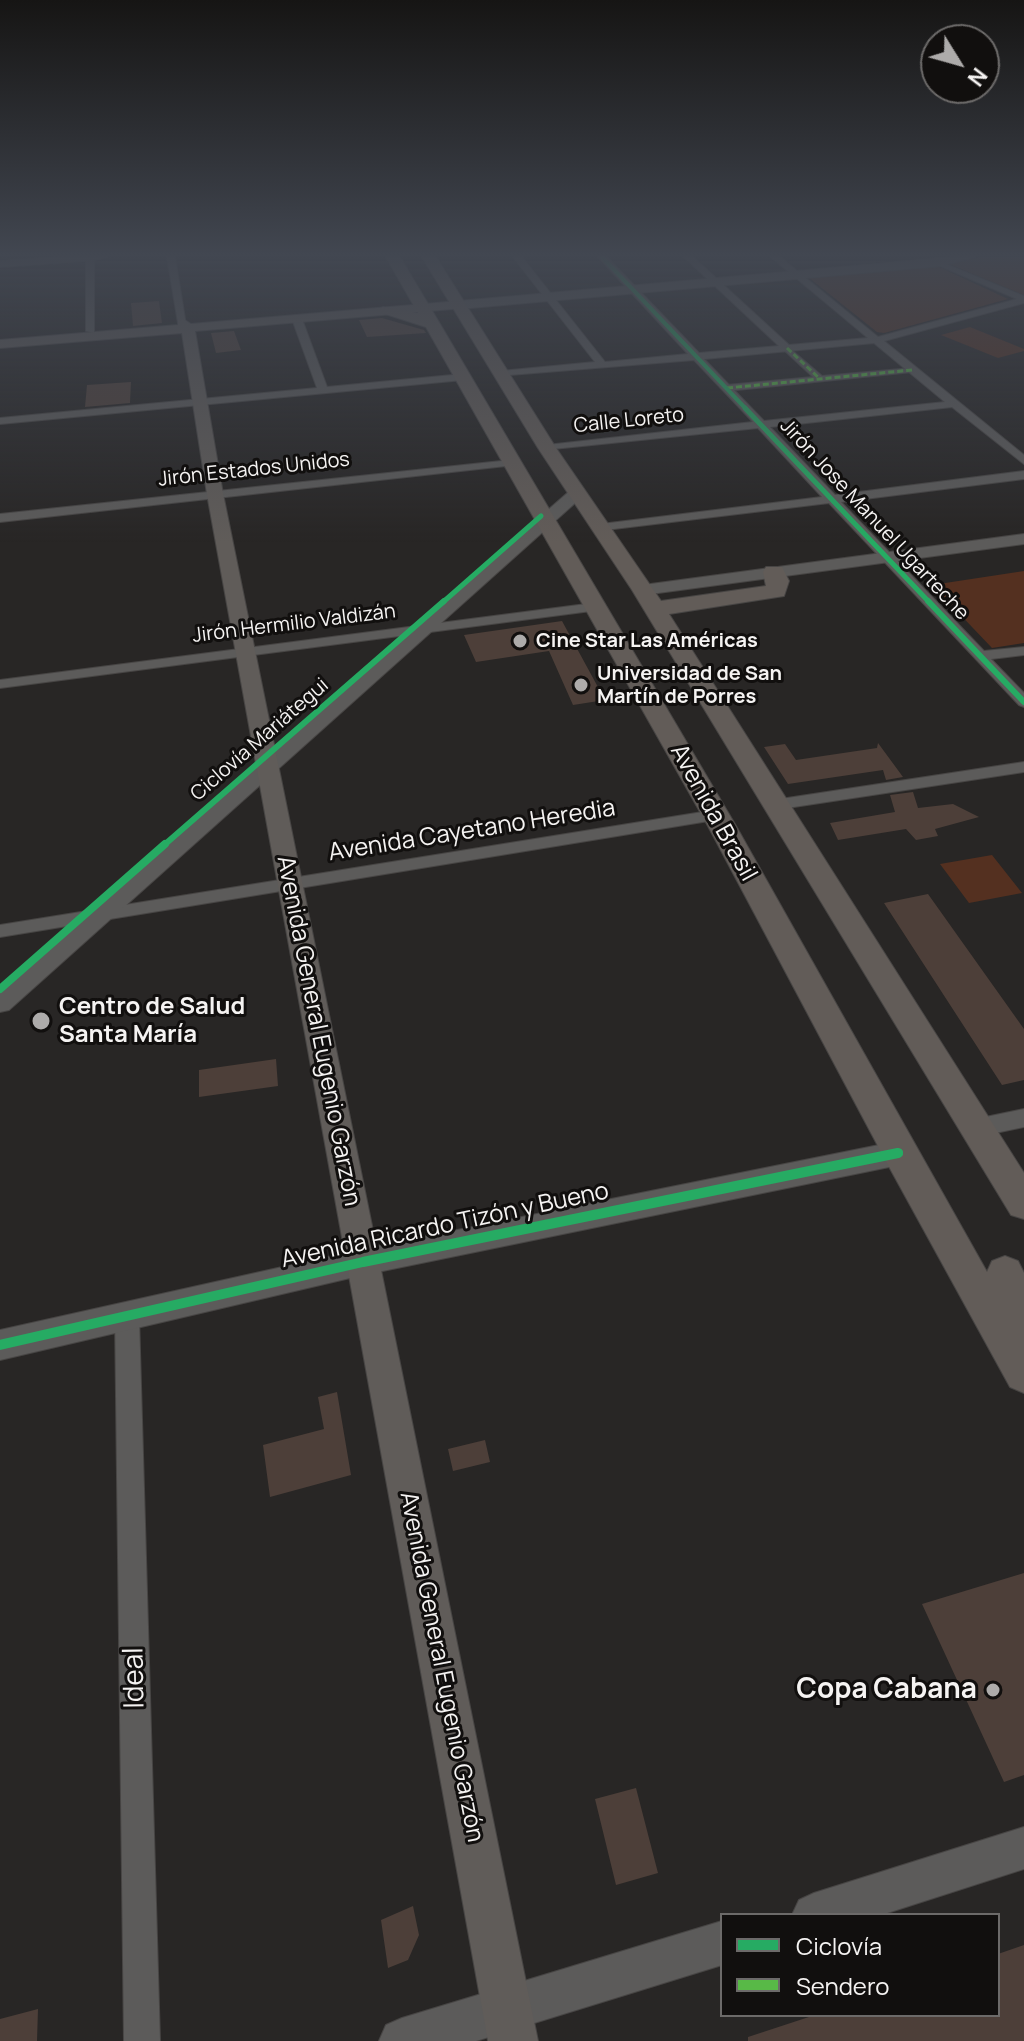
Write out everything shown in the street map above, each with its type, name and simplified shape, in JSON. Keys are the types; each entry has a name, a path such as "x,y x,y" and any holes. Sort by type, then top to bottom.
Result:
{"main road":[{"name":"Avenida General Eugenio Garzón","path":"190,352 510,2025"},
{"name":"Avenida Brasil","path":"449,352 715,815 899,1153 1024,1373"},
{"path":"488,352 547,448 649,600 1024,1204"},
{"path":"649,600 776,591 778,581 774,572"},
{"path":"1005,1273 1024,1373"}],"street":[{"path":"309,352 323,389"},
{"path":"593,352 602,364"},
{"name":"Jirón Jose Manuel Ugarteche","path":"692,352 1024,702"},
{"path":"501,374 739,352"},
{"path":"792,352 820,379"},
{"path":"891,352 1024,461"},
{"path":"727,388 912,370"},
{"path":"0,421 463,377"},
{"name":"Calle Loreto","path":"547,448 952,404"},
{"name":"Jirón Estados Unidos","path":"0,518 511,463"},
{"path":"601,528 1024,475"},
{"path":"0,1003 429,627 578,492"},
{"path":"774,572 1024,539"},
{"name":"Jirón Hermilio Valdizán","path":"0,684 594,607"},
{"path":"981,656 1024,651"},
{"path":"774,805 1024,767"},
{"name":"Avenida Cayetano Heredia","path":"0,931 715,815"},
{"path":"976,1128 1024,1118"},
{"name":"Avenida Ricardo Tizón y Bueno","path":"0,1345 363,1262 899,1153"},
{"name":"Ideal","path":"127,1316 142,2041"},
{"path":"820,1913 1024,1848"},
{"path":"402,2041 510,2025 720,1944"}],"shaded area":[{"path":"984,352 1019,352 998,358"},
{"path":"1024,571 1024,643 992,648 932,585"},
{"path":"992,855 1022,893 969,903 940,864"}],"building":[{"path":"131,382 130,403 85,407 87,385"},
{"name":"Cine Star Las Américas","path":"562,621 605,700 573,705 549,651 476,662 464,635"},
{"path":"878,743 903,777 886,780 883,770 788,784 764,747 785,744 796,760 877,748"},
{"path":"913,792 918,808 953,804 979,817 935,829 938,836 916,840 906,829 838,840 830,823 895,812 890,795"},
{"path":"928,894 1024,1029 1024,1080 1002,1085 884,903"},
{"path":"276,1059 278,1086 199,1097 199,1070"},
{"path":"337,1392 351,1475 270,1497 263,1445 324,1429 318,1397"},
{"path":"485,1440 490,1462 453,1471 448,1449"},
{"name":"Copa Cabana","path":"1024,1573 1024,1775 1004,1782 922,1604"},
{"path":"636,1788 658,1873 616,1885 595,1799"},
{"path":"413,1906 419,1935 408,1960 388,1968 381,1920"},
{"path":"1024,1945 1024,2041 748,2041 748,2037 809,2017 1000,2017 1000,1953"},
{"path":"38,2009 37,2041 0,2041 0,2019"}],"marked path":[{"path":"792,352 820,379"},
{"path":"727,388 912,370"}],"cycle path":[{"path":"692,352 1024,702"},
{"name":"Ciclovía Mariátegui","path":"0,989 541,516"},
{"path":"0,1345 363,1262 899,1153"}],"place":[{"name":"Cine Star Las Américas","path":"520,641"},
{"name":"Universidad de San Martín de Porres","path":"581,685"},
{"name":"Centro de Salud Santa María","path":"41,1021"},
{"name":"Copa Cabana","path":"993,1690"}]}
